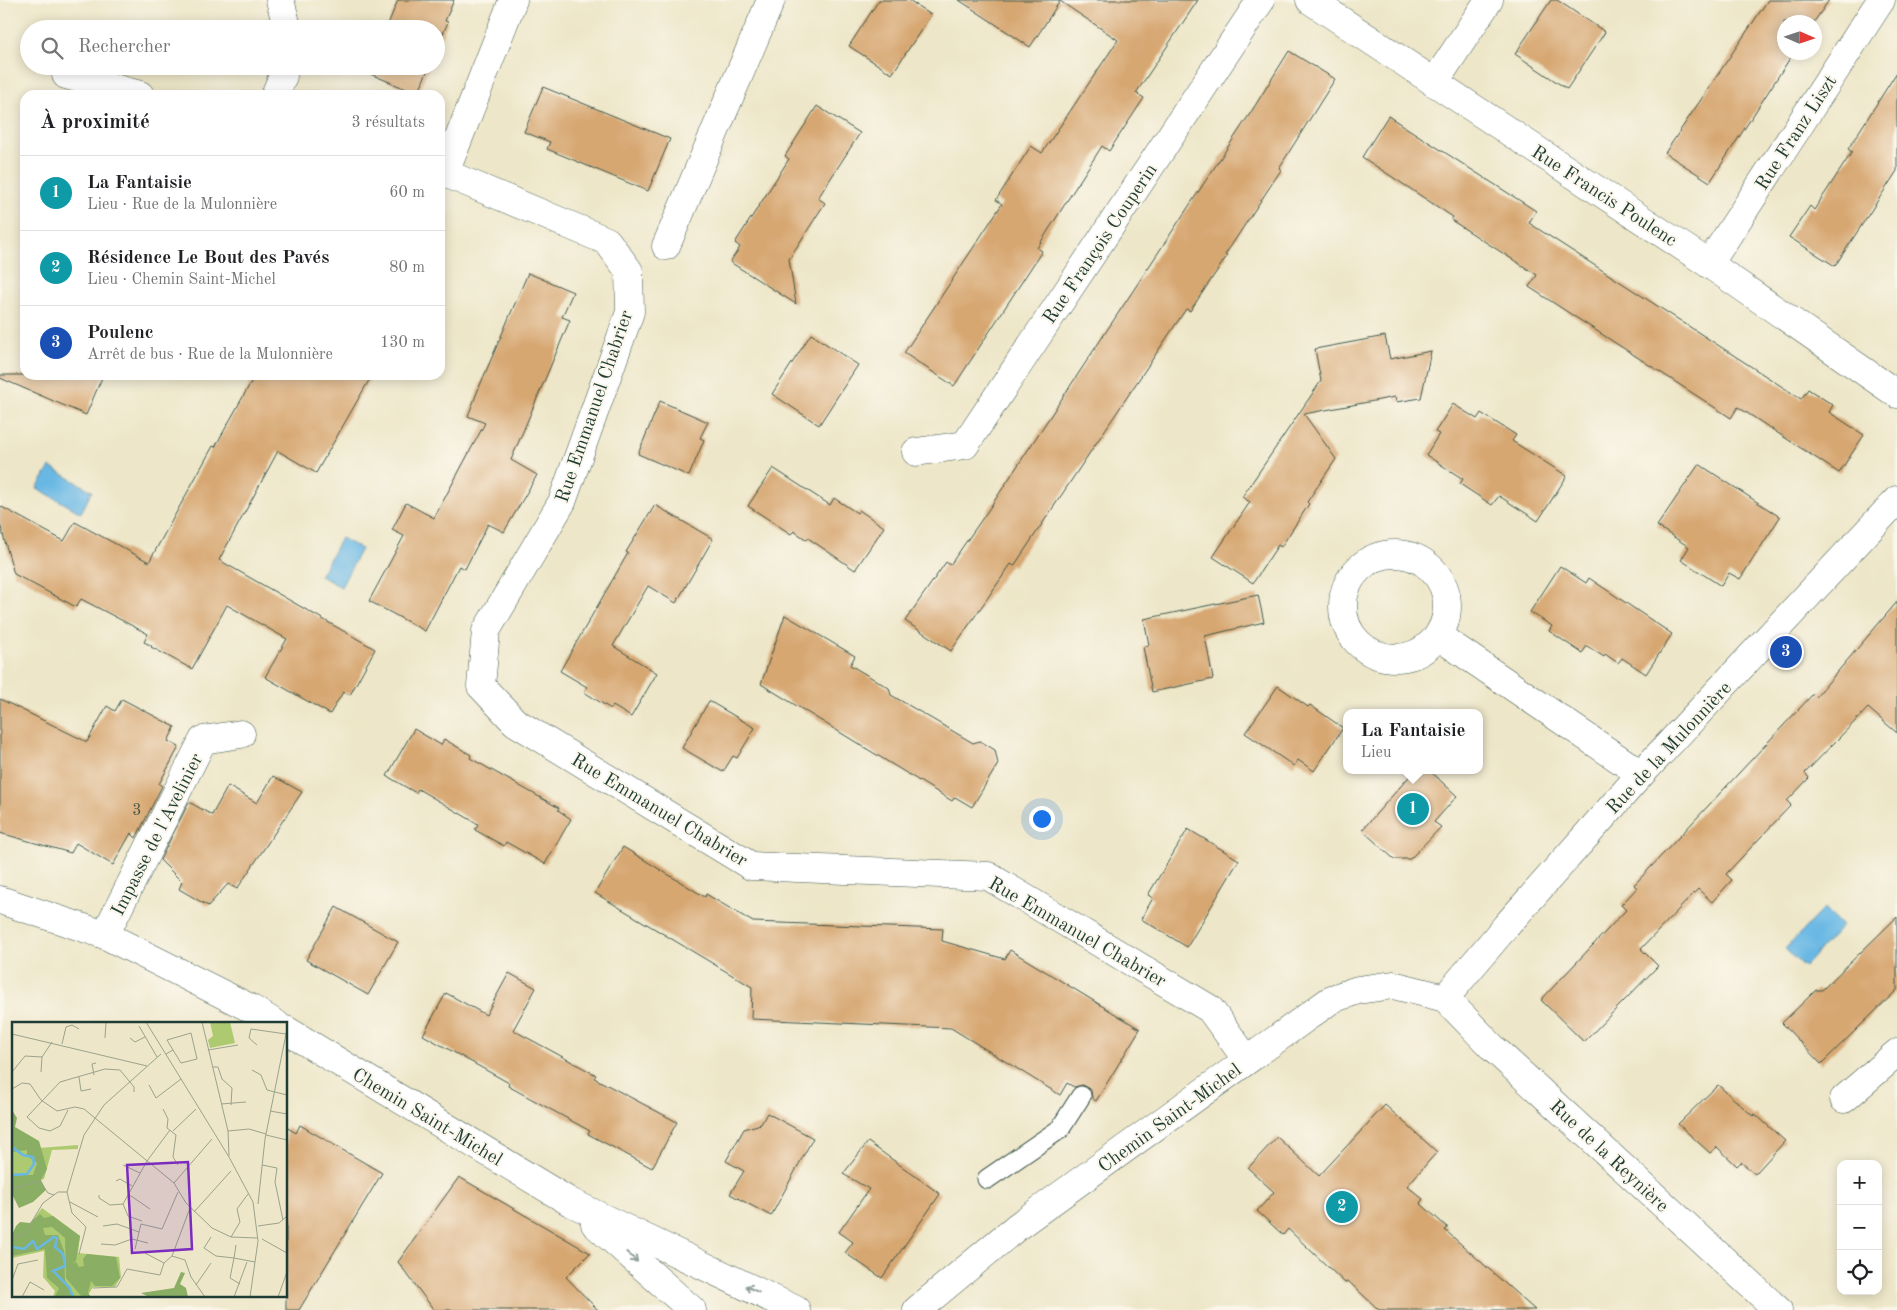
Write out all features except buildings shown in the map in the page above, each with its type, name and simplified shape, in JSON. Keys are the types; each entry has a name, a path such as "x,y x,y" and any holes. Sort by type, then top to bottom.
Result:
{"street":[{"path":"280,0 283,20"},
{"path":"445,167 513,0"},
{"path":"666,246 771,0"},
{"name":"Rue François Couperin","path":"916,452 965,445 1261,0"},
{"name":"Rue Francis Poulenc","path":"1310,0 1708,264 1897,394"},
{"path":"1434,83 1490,0"},
{"name":"Rue Franz Liszt","path":"1708,264 1880,0"},
{"path":"66,75 122,90"},
{"path":"277,90 283,75"},
{"name":"Rue Emmanuel Chabrier","path":"445,173 608,241 629,271 630,312 562,502 486,631 481,686 515,722 751,866 988,876 1210,1009 1247,1060"},
{"name":"Rue de la Mulonnière","path":"1445,998 1506,926 1641,774 1897,500"},
{"path":"1438,636 1641,774"},
{"name":"Impasse de l'Avelinier","path":"105,935 203,740 241,734"},
{"path":"0,900 105,935 250,1008 273,1022"},
{"name":"Chemin Saint-Michel","path":"917,1310 1018,1226 1332,999 1358,990 1393,985 1445,998"},
{"name":"Rue de la Reynière","path":"1445,998 1494,1049 1778,1310"},
{"name":"Chemin Saint-Michel","path":"288,1031 570,1202 796,1310"},
{"path":"1844,1099 1897,1053"},
{"name":"Chemin Saint-Michel","path":"570,1202 692,1310"}],"lane":[{"path":"987,1179 1060,1130 1081,1096"}],"water":[{"path":"50,467 92,491 81,513 37,488"},
{"path":"341,538 361,549 341,587 320,576"},
{"path":"1824,908 1842,926 1804,967 1785,949"}],"place":[{"name":"Poulenc","path":"1786,652"},
{"name":"La Fantaisie","path":"1413,809"},
{"name":"Résidence Le Bout des Pavés","path":"1342,1207"}]}
